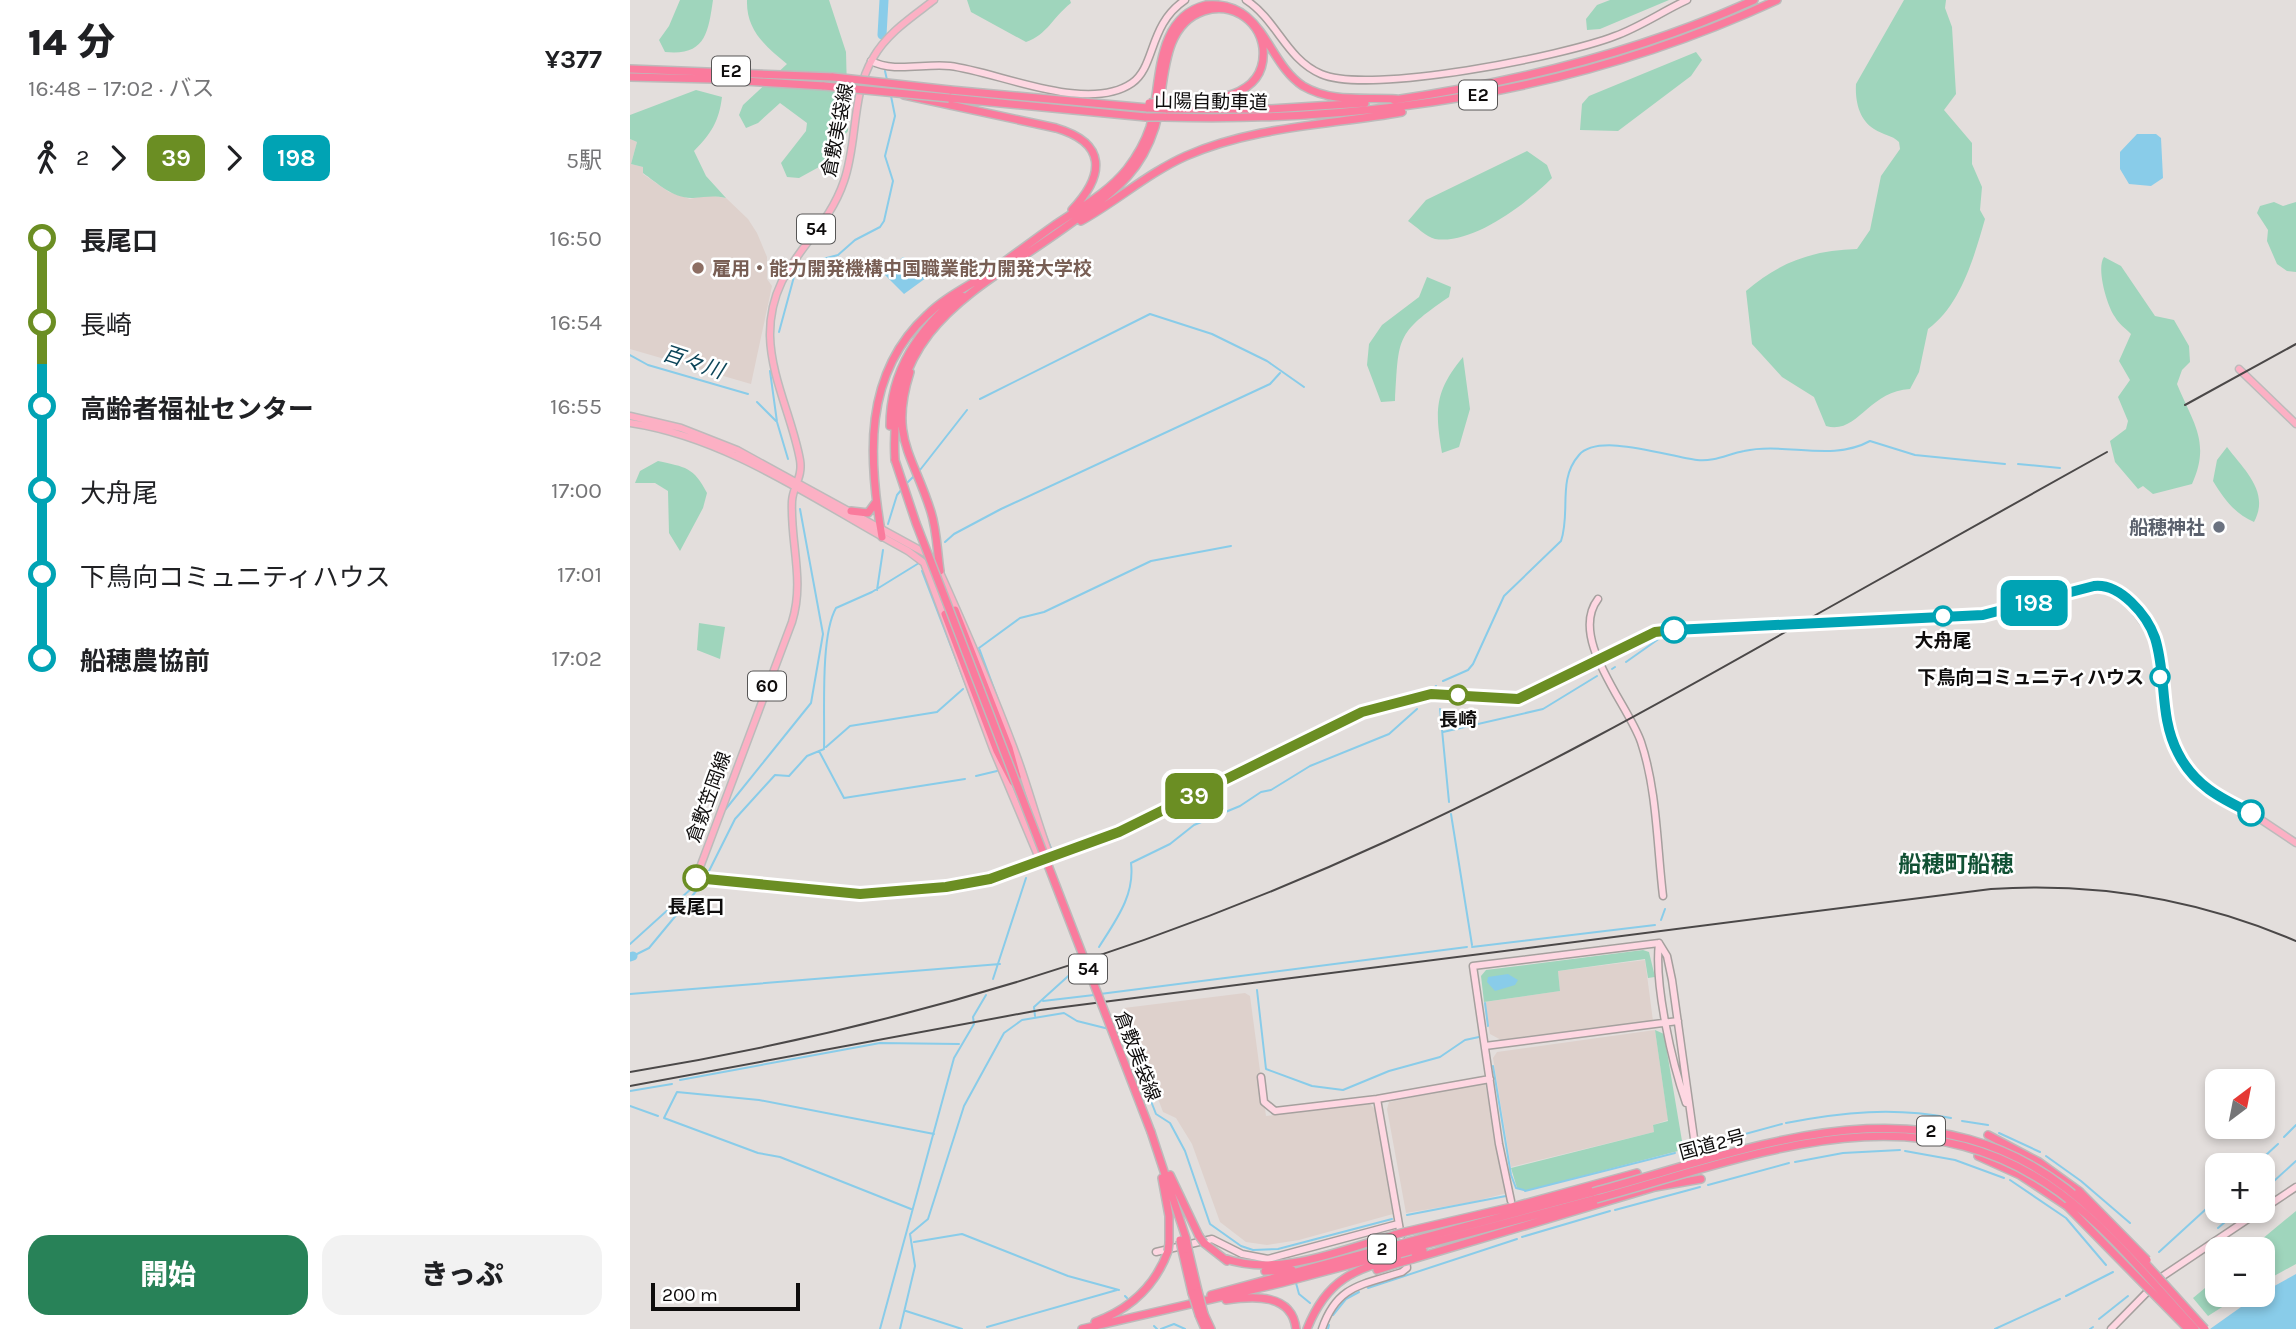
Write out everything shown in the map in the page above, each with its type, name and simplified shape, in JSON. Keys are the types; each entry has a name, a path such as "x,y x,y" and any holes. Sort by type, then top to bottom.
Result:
{"highway":[{"name":"山陽自動車道","path":"630,77 712,79 949,98 1148,109 1310,107 1396,99 1557,68 1642,43 1754,0"},
{"name":"山陽自動車道","path":"1166,109 1269,118 1345,114 1471,96 1561,76 1644,52 1777,0"},
{"path":"895,460 897,397 907,368 920,345 958,305 1109,188 1134,159 1149,128 1160,66 1169,38 1182,19 1201,6 1227,4 1250,14 1262,29 1283,68 1311,90 1343,99 1396,99"},
{"path":"882,537 876,498 874,419 888,367 901,343 928,313 1112,192 1144,154 1157,121 1170,48 1186,22 1213,8 1235,11 1248,19 1261,38 1263,53 1260,68 1248,86 1224,98 1166,109 1148,109"},
{"name":"山陽自動車道","path":"630,69 833,77 949,98 1059,101 1148,109"},
{"path":"1056,230 1093,214 1158,170 1214,145 1257,134 1382,116 1471,96"},
{"path":"949,98 1056,128 1079,136 1089,145 1096,163 1094,181 1083,199 1056,230"},
{"path":"980,278 924,328 901,366 890,416 895,460 916,523 1025,805"},
{"path":"920,345 908,378 902,409 904,442 932,515 940,571"},
{"path":"851,511 868,513 873,509 876,498"},
{"path":"921,559 932,558 938,548"},
{"name":"54","path":"955,610 1009,748 1025,805"},
{"name":"54","path":"945,614 997,751 1025,805"},
{"name":"倉敷美袋線","path":"1025,805 1155,1143 1174,1202 1201,1314"},
{"name":"国道2号","path":"1170,1307 1207,1300 1509,1222 1594,1195 1822,1132 1883,1126 1942,1132 2018,1158 2066,1188 2112,1230 2208,1329"},
{"name":"国道2号","path":"1082,1329 1594,1195 1824,1139 1884,1134 1941,1139 1995,1156 2062,1194 2107,1235 2195,1329"},
{"path":"1987,1135 2039,1162 2079,1191 2125,1235 2208,1329"},
{"path":"1155,1143 1201,1239 1223,1258 1256,1270 1299,1271"},
{"name":"54","path":"1075,1329 1118,1312 1139,1297 1155,1279 1169,1247 1169,1216 1155,1143"},
{"path":"1978,1156 2020,1175 2067,1206 2188,1329"},
{"path":"1223,1258 1247,1266 1273,1266 1637,1173"},
{"path":"1330,1286 1407,1260 1644,1190 1701,1179"},
{"path":"1307,1329 1318,1303 1330,1286 1370,1267 1509,1222"},
{"path":"1207,1300 1272,1299 1291,1313 1296,1329"},
{"path":"1201,1314 1211,1329"},
{"name":"54","path":"1201,1314 1205,1329"},
{"path":"1099,1329 1137,1315"}],"main road":[{"name":"倉敷美袋線","path":"797,485 800,460 772,351 772,319 786,270 832,207 844,182 860,91 871,61 894,31 934,0"},
{"path":"2239,369 2296,424"},
{"path":"630,416 712,439 797,485 921,559"},
{"path":"630,423 666,430 710,445 797,485"},
{"name":"54","path":"797,485 851,511 932,558 955,610"},
{"name":"倉敷笠岡線","path":"797,485 792,497 793,538 799,581 796,609 696,878 823,892 874,894 971,884 1041,863 1129,828 1362,712 1431,694 1518,699 1663,631 1859,619 1983,615 2094,586 2109,586 2126,597 2154,637 2165,715 2183,763 2204,788 2254,815 2296,843"},
{"name":"54","path":"921,559 929,571 945,614"},
{"path":"955,610 969,632 1018,759 1051,859"},
{"path":"945,614 949,637 1041,863"}],"street":[{"path":"871,61 884,66 928,64 978,69 1053,90 1115,92 1141,75 1165,16 1185,0"},
{"path":"1246,0 1267,17 1287,46 1307,66 1323,75 1351,79 1423,77 1566,52 1618,35 1687,0"},
{"path":"1598,599 1592,608 1598,662 1641,742 1652,793 1663,896"},
{"path":"1659,943 1670,968 1701,1179"},
{"path":"1659,943 1658,960 1676,1075 1689,1111"},
{"path":"1511,1201 1499,1144 1473,965 1659,943"},
{"path":"1485,1046 1678,1021"},
{"path":"1261,1077 1264,1102 1275,1111 1377,1098 1490,1079"},
{"path":"1377,1098 1400,1235"},
{"path":"2275,1201 2296,1187"},
{"path":"2111,1329 2162,1276 2242,1223"},
{"path":"1156,1252 1212,1239 1242,1254 1268,1259 1398,1224"},
{"path":"1322,1329 1332,1304 1344,1292 1402,1272 1407,1268 1407,1260"}],"shaded area":[{"name":"雇用・能力開発機構中国職業能力開発大学校","path":"630,139 637,142 631,164 643,167 643,174 669,192 690,199 708,195 726,198 748,219 757,233 767,257 767,279 772,286 751,384 630,349"},
{"path":"1645,960 1653,1021 1503,1041 1490,1034 1485,1002 1560,991 1558,971"},
{"path":"1245,993 1250,996 1266,1116 1370,1104 1375,1109 1393,1214 1299,1240 1267,1245 1246,1242 1220,1222 1192,1144 1176,1118 1163,1112 1124,1008"},
{"path":"1655,1030 1668,1120 1653,1125 1654,1132 1511,1167 1493,1058 1497,1052"},
{"path":"1485,1083 1507,1193 1406,1213 1387,1109 1389,1102"}],"green space":[{"path":"680,0 713,0 709,23 702,40 696,46 689,50 665,52 659,40 669,26"},
{"path":"747,0 829,0 846,52 848,131 819,167 799,178 787,177 781,163 806,131 807,123 780,103 758,123 746,128 739,115 743,105 787,64 764,44 753,29"},
{"path":"967,0 1070,0 1071,3 1045,30 1026,42 971,12"},
{"path":"1610,0 1669,0 1600,29 1587,30 1586,19 1597,5"},
{"path":"1904,0 1946,0 1945,8 1952,27 1956,94 1944,110 1972,143 1972,164 1982,187 1980,210 1985,219 1958,294 1928,329 1919,372 1910,389 1884,397 1847,424 1826,426 1814,397 1782,377 1752,344 1746,291 1784,265 1812,255 1857,249 1870,230 1881,176 1900,149 1899,142 1865,121 1857,103 1856,84"},
{"path":"1696,52 1702,60 1691,76 1618,131 1580,130 1582,104 1589,96"},
{"path":"696,90 722,97 713,127 694,151 706,176 726,198 679,196 643,173 643,167 631,164 637,142 630,139 630,115"},
{"path":"1527,151 1547,165 1552,178 1529,199 1498,220 1466,236 1450,239 1432,238 1408,221 1426,200"},
{"path":"2274,202 2283,206 2296,202 2296,272 2287,271 2277,264 2267,241 2268,230 2257,213 2260,206"},
{"path":"2104,257 2121,266 2155,316 2174,320 2189,346 2190,362 2182,370 2177,384 2194,422 2200,444 2200,456 2192,484 2153,494 2143,486 2138,489 2115,462 2110,441 2126,429 2128,421 2118,397 2130,380 2119,361 2131,334 2116,319 2109,305 2101,269"},
{"path":"1427,277 1451,287 1449,297 1409,329 1400,350 1395,401 1381,402 1367,365 1369,344 1382,325 1419,297"},
{"path":"1463,357 1470,409 1459,447 1442,453 1438,425 1439,402 1446,381"},
{"path":"2227,447 2248,473 2257,491 2259,501 2254,522 2230,505 2213,481 2217,460"},
{"path":"658,461 693,473 707,493 703,508 680,551 669,533 668,491 655,483 635,483 640,471"},
{"path":"699,623 725,627 720,659 697,650"},
{"path":"1643,950 1649,952 1655,977 1648,978 1645,959 1558,971 1560,991 1484,1002 1481,976 1486,970"},
{"path":"1655,1030 1664,1034 1682,1141 1678,1151 1525,1191 1517,1188 1511,1168 1654,1132 1653,1125 1668,1121"},
{"path":"2296,1211 2296,1264 2275,1275 2275,1237 2265,1237"},
{"path":"2205,1288 2205,1307 2222,1307 2208,1316 2193,1298"}],"water":[{"path":"2137,134 2156,134 2161,138 2163,178 2151,186 2129,184 2120,169 2120,152"},
{"path":"903,257 930,270 930,275 904,294 883,273"},
{"path":"1508,974 1518,980 1515,985 1495,991 1487,982 1488,977"},
{"path":"2296,1274 2296,1329 2210,1329 2241,1307 2275,1307 2275,1286"}],"waterway":[{"path":"882,35 884,0"},
{"path":"885,71 887,80"},
{"path":"779,332 795,273 804,264 838,255 855,240 880,227 884,221 893,181 885,156 895,116 891,96"},
{"path":"980,399 1150,314 1212,334 1267,361 1304,387"},
{"name":"百々川","path":"630,355 648,365 748,394"},
{"name":"百々川","path":"770,371 777,422 788,459"},
{"path":"945,542 954,534 1001,509 1270,384 1280,373"},
{"name":"百々川","path":"757,402 776,421"},
{"path":"920,470 967,410"},
{"path":"1443,681 1468,670 1504,596 1561,541 1568,475 1579,455 1589,448 1618,446 1703,460 1760,449 1840,450 1870,441 1915,455 2005,464"},
{"path":"2018,464 2060,468"},
{"path":"905,485 914,476"},
{"path":"888,524 897,495 902,489"},
{"path":"725,810 811,703 823,634 800,509"},
{"path":"999,702 979,648 1020,618 1044,612 1151,561 1231,546"},
{"path":"877,590 883,550"},
{"path":"702,872 707,875 735,819 775,775 789,776 807,756 824,749 825,656 836,608 872,592 919,563"},
{"path":"922,571 999,771"},
{"path":"1796,626 1928,620"},
{"path":"1626,662 1660,638 1680,637"},
{"path":"1443,732 1543,709 1597,676"},
{"path":"1432,690 1436,686"},
{"path":"826,747 850,726 937,712 963,689"},
{"path":"1443,698 1506,702 1542,693"},
{"path":"1381,710 1427,698"},
{"path":"1099,947 1127,897 1131,863 1170,844 1194,825 1240,806 1310,766 1389,734 1417,709"},
{"path":"1440,709 1449,802"},
{"path":"1317,737 1366,714"},
{"path":"819,751 844,798 965,779"},
{"path":"1023,765 1026,774"},
{"path":"976,776 997,771"},
{"path":"1054,861 1116,838 1250,771"},
{"path":"1451,814 1472,945"},
{"path":"1046,836 1053,853"},
{"path":"697,885 877,897 971,887 1022,872"},
{"path":"993,979 1026,878"},
{"path":"630,944 692,888"},
{"path":"633,956 649,948 697,890"},
{"path":"1661,920 1665,909"},
{"path":"1472,947 1655,925"},
{"path":"1100,994 1467,947"},
{"path":"630,994 1000,964"},
{"path":"1035,1016 1034,1007 1076,969"},
{"path":"1257,990 1266,1069 1312,1086 1343,1090 1389,1071 1440,1057 1465,1040 1479,1037"},
{"path":"880,1329 954,1058 974,1024 973,1017 986,995"},
{"path":"1043,1001 1094,995"},
{"path":"1485,1003 1488,1026"},
{"path":"900,1329 915,1266 910,1234 928,1219 964,1106 1004,1033 1022,1020 1064,1013 1077,1021 1109,1029"},
{"path":"1114,1030 1124,1032 1156,1114 1170,1123 1185,1151 1210,1224 1241,1246 1253,1250 1278,1249 1392,1219"},
{"path":"680,1080 880,1043 959,1044"},
{"path":"1493,1066 1511,1175 1516,1188 1524,1190"},
{"path":"630,1091 672,1084"},
{"path":"911,1209 780,1157 758,1153 664,1118 677,1092 759,1100 934,1134"},
{"path":"630,1106 658,1116"},
{"path":"1786,1123 1868,1112 1951,1118"},
{"path":"1962,1121 1988,1125"},
{"path":"1712,1143 1782,1124"},
{"path":"2284,1137 2296,1125"},
{"path":"1999,1133 2040,1152"},
{"path":"2268,1153 2278,1144"},
{"path":"1795,1162 1843,1153 1900,1150"},
{"path":"1905,1151 1955,1160 2004,1178"},
{"path":"1525,1191 1675,1153"},
{"path":"2046,1156 2081,1181 2130,1223"},
{"path":"2275,1180 2296,1161"},
{"path":"1708,1185 1789,1163"},
{"path":"2010,1180 2066,1218 2106,1265"},
{"path":"1615,1210 1700,1187"},
{"path":"1407,1215 1506,1196"},
{"path":"2159,1252 2205,1210"},
{"path":"1522,1237 1610,1211"},
{"path":"2218,1228 2224,1223"},
{"path":"914,1242 962,1234 1068,1276 1119,1290"},
{"path":"1368,1288 1517,1239"},
{"path":"2066,1296 2113,1272"},
{"path":"1296,1283 1299,1294 1310,1303"},
{"path":"987,1327 1117,1290"},
{"path":"1333,1315 1346,1299 1359,1292"},
{"path":"2099,1319 2128,1296"},
{"path":"1995,1329 2060,1299"},
{"path":"906,1311 962,1329"},
{"path":"1161,1329 1174,1324 1185,1329"},
{"path":"1328,1329 1329,1325"},
{"path":"1154,1326 1157,1329"}],"railway":[{"path":"2185,405 2296,344"},
{"path":"630,1072 825,1033 1016,982 1111,952 1296,881 1439,817 1594,738 2107,452"},
{"path":"630,1086 1040,1010 1991,889 2070,888 2147,897 2222,914 2296,941"}],"bus line":[{"name":"198","path":"1674,630 1859,619 1966,617 2041,602 2094,586 2109,586 2126,597 2149,626 2154,637 2165,715 2176,751 2183,763 2204,788 2251,813"},
{"name":"39","path":"696,878 860,894 971,884 1041,863 1119,832 1362,712 1431,694 1518,699 1655,632 1674,630"}],"place":[{"name":"雇用・能力開発機構中国職業能力開発大学校","path":"698,268"},
{"name":"船穂神社","path":"2219,527"},
{"name":"大舟尾","path":"1943,616"},
{"name":"下鳥向コミュニティハウス","path":"2160,677"},
{"name":"長崎","path":"1458,695"},
{"name":"長尾口","path":"696,878"}],"district":[{"name":"船穂町船穂","path":"1956,864"}]}
